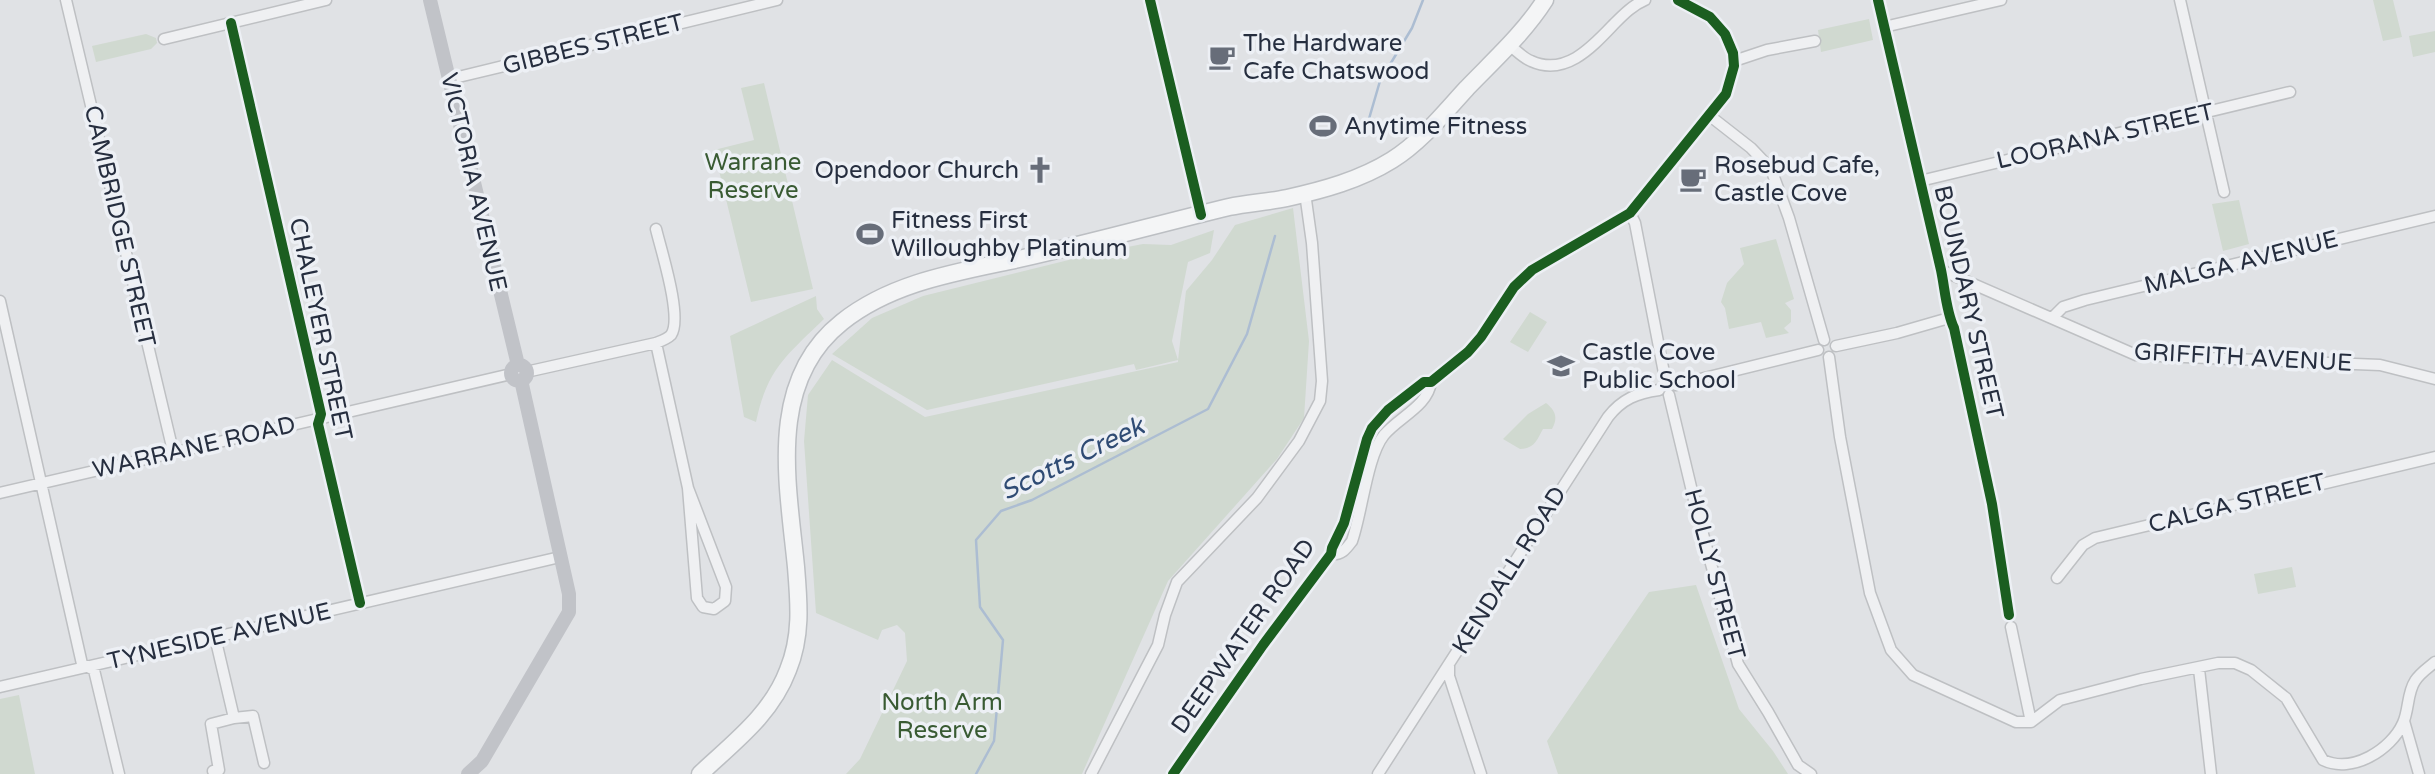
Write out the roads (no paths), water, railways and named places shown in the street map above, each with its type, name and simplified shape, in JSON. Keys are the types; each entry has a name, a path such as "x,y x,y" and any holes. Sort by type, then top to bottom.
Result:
{"main road":[{"path":"700,774 761,717 781,687 795,651 799,615 787,467 789,416 799,379 827,335 864,306 915,284 1201,215 1305,193 1339,184 1393,160 1413,144 1509,45 1545,0"}],"street":[{"name":"CAMBRIDGE STREET","path":"66,0 173,452"},
{"path":"164,39 326,0"},
{"name":"VICTORIA AVENUE","path":"430,0 519,373 569,600 567,617 482,761 468,774"},
{"name":"GIBBES STREET","path":"450,79 777,0"},
{"path":"1150,0 1201,215"},
{"path":"1509,45 1529,60 1549,66 1561,65 1579,57 1633,6 1646,0"},
{"path":"1678,0 1710,17 1718,25 1730,43 1734,61 1767,50 1815,41"},
{"name":"BOUNDARY STREET","path":"1878,0 1992,504 2009,615"},
{"path":"1884,27 2001,0"},
{"path":"2180,0 2224,192"},
{"name":"CHALEYER STREET","path":"231,23 321,414 318,424 360,603"},
{"name":"DEEPWATER ROAD","path":"1173,774 1263,645 1331,554 1344,523 1372,428 1388,410 1424,382 1431,382 1468,352 1514,287 1532,270 1630,213 1710,116 1729,88 1734,61"},
{"name":"LOORANA STREET","path":"1920,181 2290,92"},
{"path":"1710,116 1751,148 1771,169 1789,218 1824,340"},
{"path":"1091,774 1158,645 1177,582 1257,498 1299,441 1320,401 1322,381 1312,243 1305,193"},
{"path":"1630,213 1635,223 1665,378"},
{"name":"MALGA AVENUE","path":"2053,317 2063,307 2085,300 2435,216"},
{"name":"WARRANE ROAD","path":"0,493 656,343 670,335 674,327 675,312 656,229"},
{"name":"GRIFFITH AVENUE","path":"1941,270 2136,355 2380,365 2435,379"},
{"path":"0,301 82,664 93,670 119,774"},
{"path":"1836,346 1908,331 1949,318"},
{"path":"1824,340 1836,346"},
{"path":"1818,350 1824,340"},
{"path":"656,343 688,488 697,598 703,607 714,609 725,601 726,587 688,488"},
{"path":"1818,350 1824,357 1829,357 1834,354 1836,346"},
{"path":"1676,385 1818,350"},
{"path":"1829,357 1840,437 1870,593 1891,650 1913,675 2015,722 2031,722 2060,700 2141,679 2218,663 2235,663 2251,670 2286,698 2323,760 2329,764 2346,766 2380,751 2396,735 2404,721 2411,688 2435,662"},
{"path":"1665,378 1673,380 1676,385 1676,390 1669,396 1659,390 1660,381 1665,378"},
{"name":"DEEPWATER ROAD","path":"1331,554 1338,555 1346,550 1352,541 1377,449 1384,435 1430,391 1431,382"},
{"name":"KENDALL ROAD","path":"1378,774 1608,416 1617,405 1628,398 1659,390"},
{"name":"HOLLY STREET","path":"1669,396 1738,664 1798,765 1811,774"},
{"name":"CALGA STREET","path":"2057,578 2083,545 2095,538 2435,457"},
{"name":"TYNESIDE AVENUE","path":"0,687 561,557"},
{"path":"2011,627 2031,722"},
{"path":"215,637 234,718"},
{"path":"1450,662 1449,676 1481,774"},
{"path":"2199,669 2211,774"},
{"path":"213,771 219,770 211,724 234,718 253,716 264,763"},
{"path":"2404,721 2419,774"}],"waterway":[{"name":"Scotts Creek","path":"1364,136 1380,81 1412,28 1423,0"},
{"name":"Scotts Creek","path":"976,774 994,741 1003,640 980,607 976,540 1001,511 1032,500 1208,409 1247,334 1275,236"}],"place":[{"name":"The Hardware Cafe Chatswood","path":"1222,57"},
{"name":"Anytime Fitness","path":"1323,126"},
{"name":"Opendoor Church","path":"1040,170"},
{"name":"Rosebud Cafe, Castle Cove","path":"1693,179"},
{"name":"Fitness First Willoughby Platinum","path":"870,234"},
{"name":"Castle Cove Public School","path":"1561,366"}],"park label":[{"name":"Warrane Reserve","path":"753,176"},
{"name":"North Arm Reserve","path":"942,716"}]}
